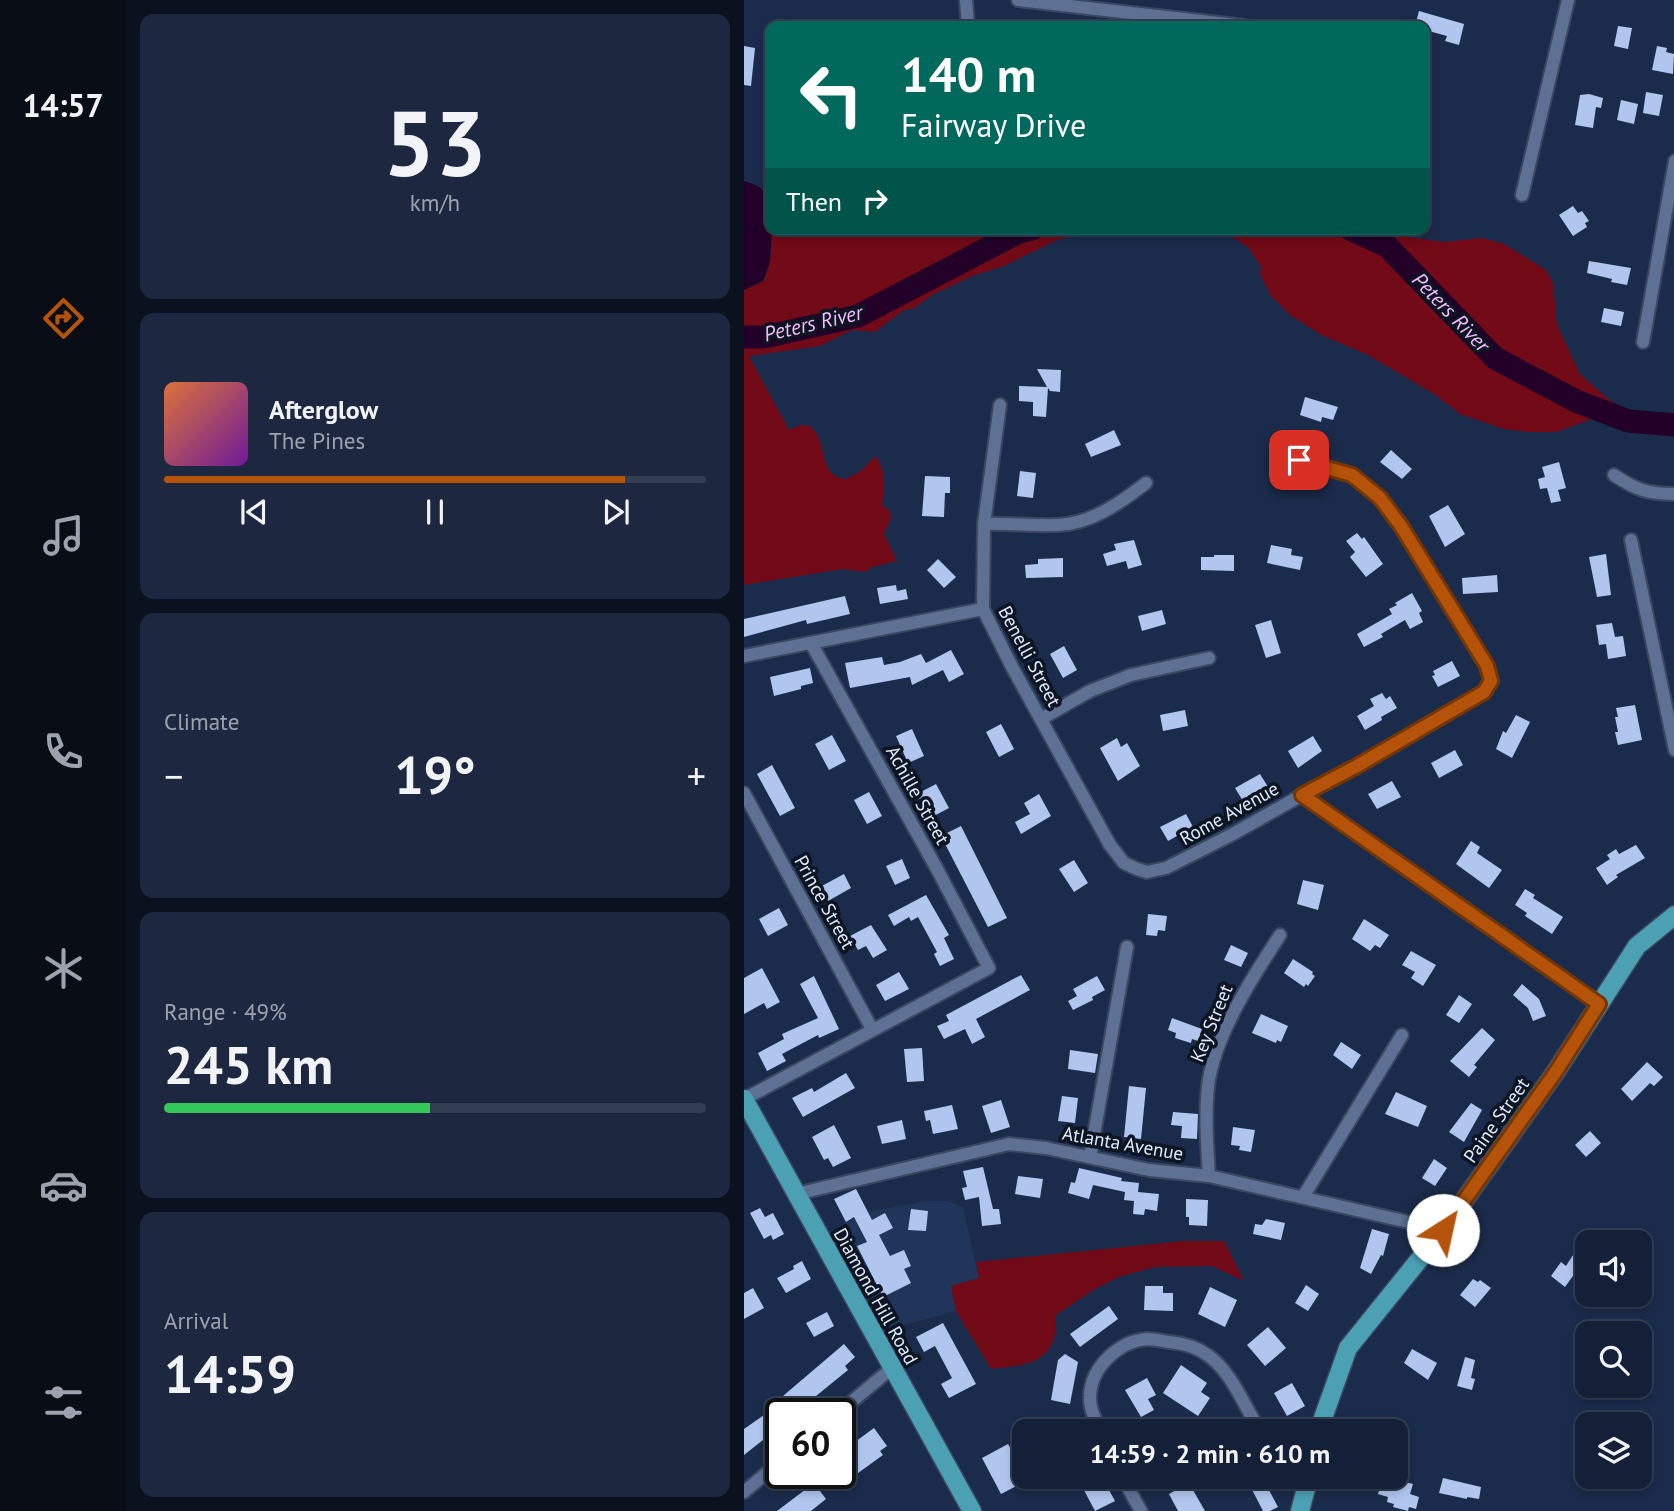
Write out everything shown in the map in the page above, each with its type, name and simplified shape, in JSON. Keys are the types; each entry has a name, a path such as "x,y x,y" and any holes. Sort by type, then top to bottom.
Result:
{"main road":[{"name":"Paine Street","path":"1323,1419 1348,1348 1443,1230 1555,1073 1637,946 1674,915"},
{"name":"Diamond Hill Road","path":"746,1108 972,1511"},
{"path":"1300,1511 1306,1489"}],"street":[{"path":"966,0 967,21"},
{"path":"1018,0 1201,21"},
{"path":"1522,195 1568,0"},
{"path":"1643,342 1674,161"},
{"name":"Benelli Street","path":"1000,405 984,523 983,609 1110,845 1124,863"},
{"name":"Rome Avenue","path":"1124,863 1147,872 1166,868 1357,766 1484,692 1491,681 1487,666 1401,526 1380,498 1352,475 1299,460"},
{"path":"1614,475 1634,489 1655,494 1674,494"},
{"path":"984,523 1059,526 1091,517 1119,503 1146,483"},
{"path":"1631,540 1674,750"},
{"path":"744,656 983,609"},
{"name":"Achille Street","path":"811,643 931,857 989,968 872,1029"},
{"path":"1041,719 1090,691 1131,675 1209,659"},
{"name":"Prince Street","path":"744,793 872,1029"},
{"path":"1302,795 1599,1004"},
{"name":"Key Street","path":"1210,1176 1207,1143 1210,1074 1244,989 1280,935"},
{"path":"1090,1157 1127,947"},
{"path":"746,1108 872,1029"},
{"path":"1303,1197 1402,1035"},
{"name":"Atlanta Avenue","path":"796,1194 1009,1144 1149,1170 1210,1176 1443,1230"},
{"path":"1096,1419 1090,1395 1096,1376 1107,1358 1116,1349 1147,1339 1187,1344 1211,1357 1235,1385 1254,1419"},
{"path":"856,1398 892,1368"},
{"path":"744,1492 765,1474"},
{"path":"1129,1489 1141,1511"}],"shaded area":[{"path":"744,181 765,193 765,235 772,235 770,262 763,281 744,290"},
{"path":"772,235 1079,235 1057,240 1004,266 972,276 932,295 913,309 904,310 875,332 852,330 820,346 749,356 789,430 803,425 813,429 818,435 826,463 836,477 846,479 862,470 875,456 883,474 882,505 890,511 891,518 884,534 897,561 872,567 865,572 843,569 744,585 744,290 764,281 770,262"},
{"path":"1224,235 1399,235 1444,242 1482,238 1504,244 1546,270 1553,283 1557,325 1580,374 1608,399 1624,408 1626,415 1616,419 1592,419 1556,432 1527,432 1504,429 1460,414 1434,394 1366,354 1321,335 1290,315 1271,296 1260,274 1261,267 1248,247"},
{"path":"927,1201 947,1201 963,1207 979,1278 952,1295 956,1311 875,1333 821,1236 870,1211"},
{"path":"1184,1241 1224,1241 1244,1281 1212,1266 1155,1267 1119,1277 1095,1289 1056,1315 1054,1338 1044,1354 1028,1363 991,1369 956,1311 951,1286 979,1278 976,1262"}],"building":[{"path":"1419,11 1464,24 1459,45 1445,41 1447,36 1430,31 1430,21 1416,21"},
{"path":"1618,26 1632,28 1628,49 1614,46"},
{"path":"744,46 755,48 751,86 744,85"},
{"path":"1657,46 1667,48 1666,52 1674,54 1673,74 1652,70"},
{"path":"1646,92 1663,95 1659,116 1643,113"},
{"path":"1589,94 1603,98 1601,108 1596,107 1593,128 1575,125 1580,95"},
{"path":"1621,100 1638,104 1634,124 1617,120"},
{"path":"1573,206 1578,213 1582,211 1589,221 1585,223 1587,227 1573,236 1559,215"},
{"path":"1589,261 1631,268 1627,285 1587,273"},
{"path":"1604,308 1624,312 1621,326 1601,322"},
{"path":"1037,369 1061,370 1060,392 1050,391 1048,388 1046,417 1033,416 1033,402 1019,401 1019,386 1047,387"},
{"path":"1305,397 1338,407 1333,420 1322,417 1321,422 1300,415"},
{"path":"1114,430 1121,445 1091,457 1085,444"},
{"path":"1391,450 1412,469 1402,479 1380,462"},
{"path":"1559,462 1566,488 1558,490 1561,501 1551,503 1547,488 1540,489 1538,479 1545,477 1542,467"},
{"path":"1020,471 1036,473 1033,498 1017,496"},
{"path":"925,476 950,477 950,493 945,493 944,517 922,516"},
{"path":"1448,505 1465,534 1445,547 1429,516"},
{"path":"1357,533 1362,539 1364,537 1383,564 1366,577 1350,557 1355,552 1346,541"},
{"path":"1134,540 1142,565 1128,569 1126,561 1107,566 1103,554 1116,550 1114,544"},
{"path":"1271,545 1292,549 1291,555 1303,557 1300,570 1267,563"},
{"path":"1606,554 1611,595 1597,597 1589,557"},
{"path":"1234,555 1234,571 1201,570 1201,557"},
{"path":"1063,558 1063,577 1026,578 1025,565 1038,564 1038,559"},
{"path":"938,559 956,577 944,588 927,570"},
{"path":"1497,575 1498,592 1463,594 1462,578"},
{"path":"896,585 897,591 906,589 908,599 880,604 877,588"},
{"path":"1412,593 1422,611 1419,613 1423,622 1410,629 1405,620 1364,647 1357,634 1392,614 1389,609"},
{"path":"845,596 850,614 807,624 806,620 744,637 744,619"},
{"path":"1162,610 1166,624 1142,631 1138,616"},
{"path":"1271,620 1281,653 1266,658 1255,625"},
{"path":"1612,623 1615,637 1623,636 1626,656 1608,659 1606,644 1599,645 1596,625"},
{"path":"1064,646 1077,670 1063,678 1050,654"},
{"path":"951,650 964,674 949,682 943,670 912,685 910,677 850,688 845,663 882,657 884,665 921,654 926,663"},
{"path":"1452,661 1460,676 1438,687 1432,676 1435,675 1433,671"},
{"path":"810,668 813,683 774,696 770,677"},
{"path":"1382,693 1386,699 1390,696 1397,708 1365,730 1357,716 1374,706 1370,699"},
{"path":"1635,705 1642,740 1618,745 1615,732 1618,732 1616,708"},
{"path":"1185,710 1188,726 1163,731 1160,715"},
{"path":"1516,715 1530,722 1512,758 1496,749 1503,731 1506,733"},
{"path":"1001,724 1014,749 999,757 986,732"},
{"path":"912,729 924,756 908,763 896,736"},
{"path":"832,735 846,761 829,770 815,744"},
{"path":"1313,736 1322,751 1298,768 1288,751"},
{"path":"1117,738 1121,747 1127,743 1140,766 1118,781 1100,748"},
{"path":"1455,750 1463,765 1439,778 1431,763"},
{"path":"772,765 795,808 780,816 757,774"},
{"path":"1260,774 1268,787 1243,801 1235,788"},
{"path":"1392,781 1401,797 1377,809 1368,794"},
{"path":"936,784 949,808 930,818 917,794"},
{"path":"869,792 882,816 867,824 854,800"},
{"path":"1039,794 1051,816 1021,834 1015,822 1030,814 1024,803"},
{"path":"1186,814 1193,827 1168,841 1160,827"},
{"path":"961,826 1007,918 988,927 941,836"},
{"path":"1471,841 1480,847 1477,853 1502,870 1489,888 1456,864"},
{"path":"1636,845 1645,858 1616,875 1618,877 1607,885 1596,868 1610,859 1607,855 1616,849 1619,854"},
{"path":"902,859 910,878 895,885 886,866"},
{"path":"1074,860 1088,883 1074,892 1059,869"},
{"path":"844,874 851,888 828,901 820,887"},
{"path":"1303,880 1324,885 1318,910 1297,904"},
{"path":"1525,889 1535,895 1533,898 1563,917 1552,934 1525,916 1527,913 1515,905"},
{"path":"926,895 949,935 944,938 954,959 940,966 934,954 937,952 918,917 911,921 909,917 894,926 888,915"},
{"path":"779,908 788,925 768,936 759,919"},
{"path":"1148,914 1167,916 1165,931 1158,930 1157,936 1146,935"},
{"path":"1364,919 1389,935 1380,948 1375,945 1370,951 1352,939"},
{"path":"871,925 887,950 873,958 866,946 858,950 850,936"},
{"path":"1231,945 1248,953 1241,967 1224,960"},
{"path":"1411,951 1436,965 1423,986 1411,978 1415,972 1402,965"},
{"path":"1293,959 1313,972 1315,976 1308,986 1306,984 1304,987 1284,973"},
{"path":"762,968 780,1002 767,1009 764,1003 744,1014 744,978"},
{"path":"899,972 909,989 885,1001 876,985"},
{"path":"1021,975 1030,990 976,1019 985,1037 972,1044 965,1029 944,1039 937,1026 949,1021 946,1015"},
{"path":"814,976 839,1029 819,1038 818,1035 782,1054 786,1061 767,1071 758,1053 784,1039 782,1034 818,1018 800,984"},
{"path":"1097,976 1105,990 1092,997 1093,1000 1073,1010 1068,1001 1077,996 1073,989"},
{"path":"1522,984 1539,999 1546,1016 1533,1021 1528,1008 1513,995"},
{"path":"1459,995 1472,1004 1459,1023 1446,1015"},
{"path":"1261,1014 1288,1026 1281,1042 1277,1040 1276,1043 1252,1033"},
{"path":"1172,1018 1202,1029 1198,1041 1192,1039 1191,1043 1175,1038 1176,1033 1168,1030"},
{"path":"1482,1028 1495,1040 1474,1065 1477,1067 1469,1077 1450,1061"},
{"path":"1341,1042 1361,1055 1352,1069 1333,1055"},
{"path":"922,1048 924,1081 907,1082 904,1049"},
{"path":"1070,1050 1098,1054 1095,1073 1068,1069"},
{"path":"1647,1062 1663,1077 1654,1086 1650,1083 1632,1101 1621,1089"},
{"path":"846,1073 855,1088 803,1117 792,1098 812,1088 814,1092"},
{"path":"1129,1086 1146,1088 1141,1139 1124,1137"},
{"path":"1396,1092 1427,1106 1418,1127 1385,1114"},
{"path":"1062,1096 1078,1098 1075,1123 1058,1121"},
{"path":"1001,1100 1010,1127 991,1133 982,1106"},
{"path":"1471,1103 1482,1110 1464,1142 1449,1132"},
{"path":"952,1105 958,1129 933,1134 930,1120 926,1121 924,1111"},
{"path":"1173,1112 1198,1114 1197,1139 1181,1138 1182,1126 1171,1125"},
{"path":"902,1120 906,1139 882,1144 877,1126"},
{"path":"834,1125 851,1158 833,1167 828,1158 824,1160 812,1137"},
{"path":"1233,1127 1255,1130 1251,1152 1231,1145"},
{"path":"1590,1131 1601,1143 1586,1157 1575,1145"},
{"path":"1434,1159 1447,1168 1435,1186 1422,1178"},
{"path":"983,1167 993,1209 999,1209 1001,1224 982,1226 979,1197 965,1200 962,1188 967,1187 963,1171"},
{"path":"1079,1168 1122,1178 1121,1181 1139,1183 1138,1192 1159,1194 1157,1211 1145,1209 1144,1215 1133,1214 1134,1201 1124,1200 1125,1192 1093,1185 1089,1199 1068,1193 1071,1182 1075,1183"},
{"path":"1018,1176 1043,1179 1040,1198 1015,1194"},
{"path":"856,1189 872,1220 885,1213 893,1228 879,1235 890,1256 904,1250 911,1266 904,1269 911,1283 883,1297 857,1246 867,1242 854,1217 846,1222 834,1199"},
{"path":"1186,1199 1208,1200 1207,1226 1189,1225"},
{"path":"760,1208 765,1217 773,1213 784,1234 773,1240 771,1235 764,1239 750,1213"},
{"path":"911,1209 928,1211 926,1231 908,1230"},
{"path":"1266,1219 1285,1223 1281,1240 1253,1234 1255,1224 1262,1225"},
{"path":"1372,1229 1389,1234 1383,1256 1381,1255 1371,1274 1360,1268"},
{"path":"1573,1255 1575,1256 1575,1273 1565,1287 1551,1276 1561,1262 1566,1266"},
{"path":"802,1261 811,1279 786,1293 777,1278 794,1269 793,1266"},
{"path":"1473,1279 1478,1282 1480,1280 1491,1288 1475,1307 1460,1295"},
{"path":"1306,1285 1319,1294 1308,1311 1295,1303"},
{"path":"1145,1286 1163,1286 1163,1293 1173,1293 1173,1311 1144,1310"},
{"path":"1210,1287 1237,1300 1225,1327 1198,1314"},
{"path":"753,1288 764,1308 744,1319 744,1293"},
{"path":"1109,1306 1118,1319 1080,1347 1070,1334"},
{"path":"827,1312 834,1326 814,1337 806,1323"},
{"path":"943,1323 976,1384 949,1398 941,1384 952,1378 935,1346 924,1352 916,1337"},
{"path":"1268,1327 1286,1348 1265,1366 1247,1345"},
{"path":"844,1344 855,1357 845,1366 848,1370 814,1398 781,1398"},
{"path":"1412,1349 1437,1363 1428,1380 1404,1363"},
{"path":"1065,1354 1078,1362 1070,1404 1051,1400 1058,1360"},
{"path":"1465,1357 1475,1360 1471,1378 1475,1379 1472,1390 1457,1386"},
{"path":"1181,1365 1207,1383 1201,1392 1210,1398 1198,1416 1163,1393"},
{"path":"1147,1378 1156,1395 1148,1399 1154,1410 1141,1417 1125,1390"},
{"path":"1292,1383 1305,1406 1287,1416 1274,1393"},
{"path":"765,1412 765,1439 744,1455 744,1429"},
{"path":"874,1428 887,1446 880,1451 883,1455 856,1474 856,1441"},
{"path":"1008,1444 1012,1451 1012,1488 1001,1494 982,1458"},
{"path":"1443,1478 1481,1487 1479,1499 1439,1493"},
{"path":"1408,1483 1413,1484 1410,1494 1419,1497 1416,1509 1409,1507 1408,1511 1393,1507 1394,1504 1387,1502 1388,1497 1378,1494 1379,1489 1408,1489"},
{"path":"806,1489 818,1489 826,1499 811,1511 777,1511"},
{"path":"1083,1489 1108,1489 1115,1501 1095,1511"},
{"path":"1178,1489 1192,1489 1205,1511 1178,1511 1169,1494"},
{"path":"1252,1489 1268,1489 1278,1507 1263,1511"}],"waterway":[{"name":"Peters River","path":"744,337 764,337 858,316 1013,235"},
{"name":"Peters River","path":"1363,235 1387,246 1495,358 1576,401 1628,421 1675,425"}],"route":[{"path":"1299,460 1352,475 1380,498 1401,526 1487,666 1491,681 1484,692 1302,795 1599,1004 1555,1073 1443,1230"}]}
